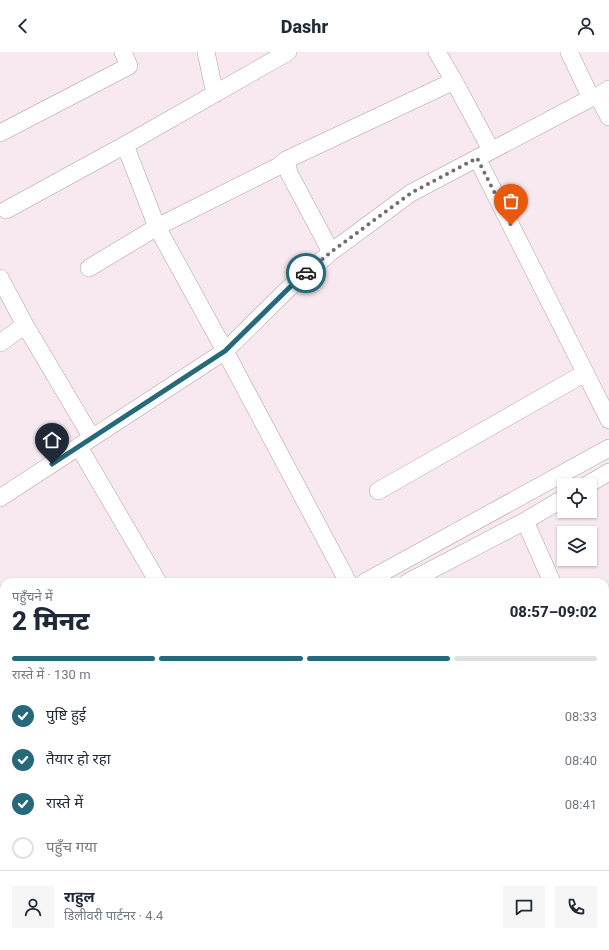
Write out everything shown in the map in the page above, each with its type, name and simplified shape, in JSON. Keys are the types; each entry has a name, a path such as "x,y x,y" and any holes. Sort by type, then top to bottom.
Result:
{"street":[{"path":"0,133 129,66 123,52"},
{"path":"206,52 216,94"},
{"path":"6,210 125,145 288,52"},
{"path":"436,52 454,81 484,154 585,373 609,420"},
{"path":"569,52 599,94 609,118"},
{"path":"89,268 157,227 279,166 286,160 454,81"},
{"path":"0,498 225,351 289,288 331,252 411,193 599,94"},
{"path":"125,145 157,227 346,578"},
{"path":"286,160 289,174 331,252"},
{"path":"0,278 156,578"},
{"path":"0,343 25,325"},
{"path":"378,491 585,373"},
{"path":"373,578 609,448"},
{"path":"597,479 609,472"},
{"path":"416,578 525,521 557,502"},
{"path":"525,521 550,578"}],"way so far":[{"path":"306,273 331,252 411,193 477,158 511,225"}],"route":[{"path":"52,464 225,351 306,273"}]}
